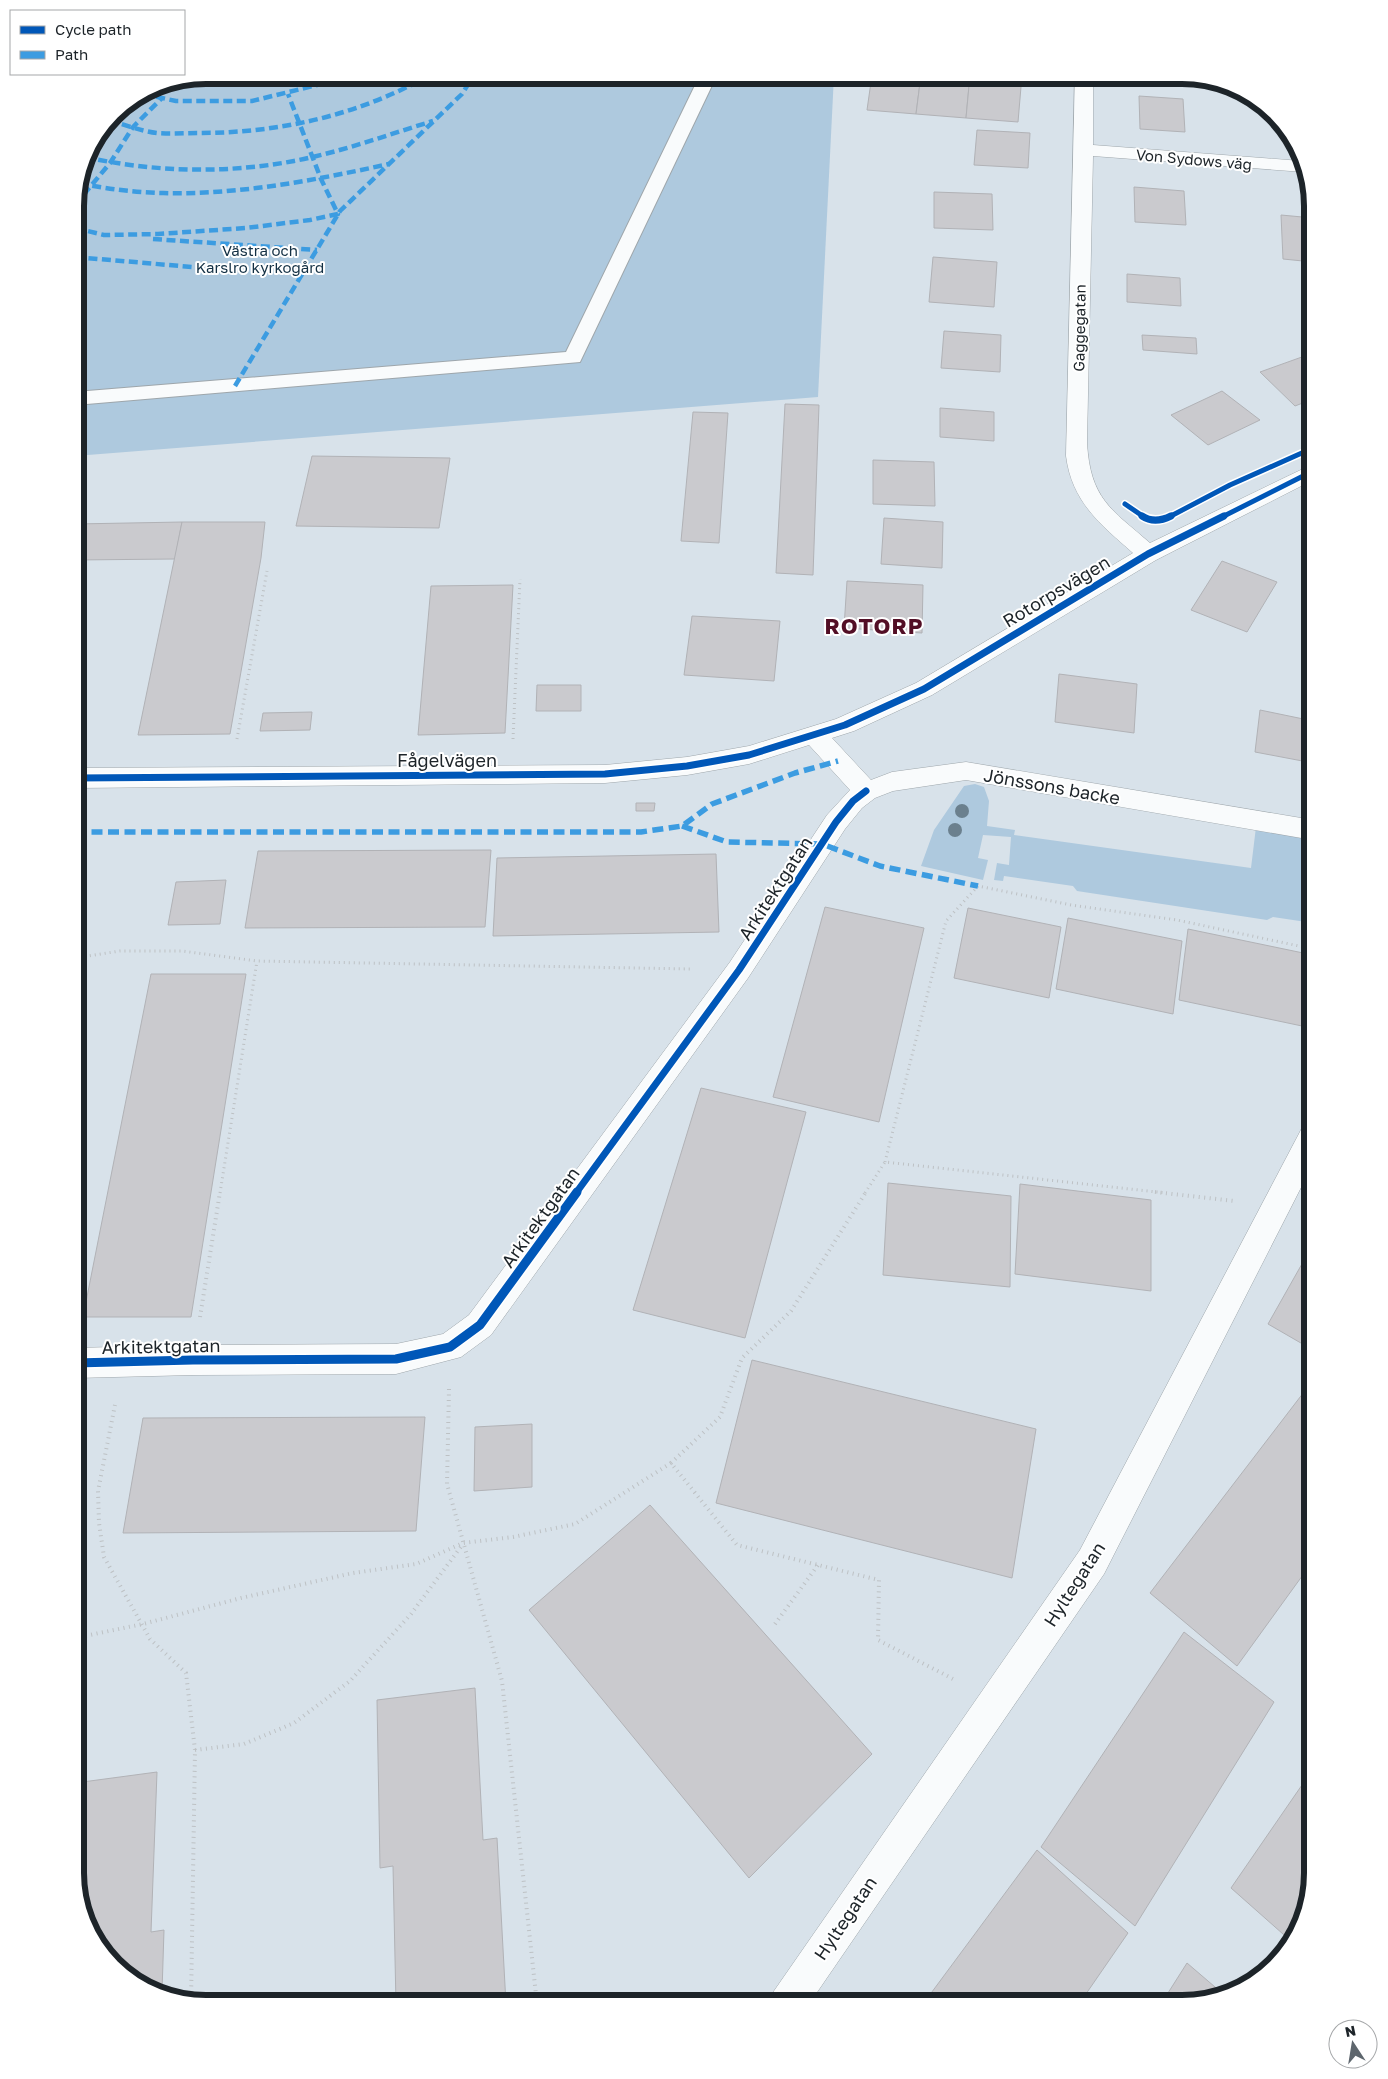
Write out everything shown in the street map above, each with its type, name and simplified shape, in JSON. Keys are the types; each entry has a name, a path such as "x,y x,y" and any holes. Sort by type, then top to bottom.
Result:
{"street":[{"name":"Gaggegatan","path":"1084,84 1085,150 1079,289 1077,454 1082,482 1096,507 1148,554"},
{"name":"Von Sydows väg","path":"1085,150 1298,167"},
{"name":"Rotorpsvägen","path":"814,735 845,725 924,689 1148,554 1304,475"},
{"name":"Fågelvägen","path":"84,778 613,773 686,766 749,755 814,735"},
{"path":"814,735 866,791"},
{"name":"Jönssons backe","path":"866,791 892,782 966,771 1304,828"},
{"name":"Arkitektgatan","path":"84,1363 396,1359 450,1347 480,1325 739,970 836,822 853,801 866,791"},
{"name":"Hyltegatan","path":"793,1995 1092,1562 1304,1153"}],"lane":[{"path":"84,398 573,358 705,84"}],"path":[{"path":"231,777 267,571"},
{"path":"511,775 520,579"},
{"path":"84,1636 353,1573 416,1564 463,1544 513,1537 575,1524 671,1463 720,1417 742,1358 791,1311 884,1162 946,921 978,886 1070,904 1177,920 1304,947"},
{"path":"84,957 120,951 182,951 257,961 739,970"},
{"path":"193,1360 257,961"},
{"path":"884,1162 1276,1206"},
{"path":"450,1347 446,1484 502,1680 536,1995"},
{"path":"124,1361 98,1491 99,1523 104,1557 150,1638 186,1673 195,1750 191,1994"},
{"path":"671,1463 737,1545 879,1580 878,1640 996,1702"},
{"path":"195,1750 244,1744 294,1723 350,1681 410,1614 463,1544"},
{"path":"774,1624 818,1565"}],"green space":[{"name":"Västra och Karslro kyrkogård","path":"198,84 834,84 818,397 84,455 84,198 88,174 100,145 119,119 125,114 138,104 159,93 182,86"},
{"path":"975,784 984,787 989,801 987,826 1015,830 1014,835 1251,868 1256,827 1304,836 1304,922 1273,917 1267,920 1077,891 1073,886 1004,876 1003,881 994,880 997,863 1009,865 1011,837 983,835 978,858 988,860 983,880 921,866 934,830 964,786"}],"building":[{"path":"871,84 920,84 916,114 867,110"},
{"path":"920,84 969,84 966,118 916,114"},
{"path":"969,84 1021,84 1018,122 966,118"},
{"path":"1139,96 1183,99 1185,132 1140,129"},
{"path":"977,130 1030,133 1028,168 974,165"},
{"path":"1134,187 1184,191 1186,225 1135,222"},
{"path":"934,192 992,194 993,230 934,228"},
{"path":"1281,215 1304,217 1304,261 1283,259"},
{"path":"933,257 997,262 994,307 929,302"},
{"path":"1127,274 1180,278 1181,306 1127,302"},
{"path":"944,331 1001,335 1000,372 941,368"},
{"path":"1142,335 1196,338 1197,354 1143,350"},
{"path":"1304,356 1304,402 1295,406 1260,372"},
{"path":"1222,391 1260,420 1208,445 1171,415"},
{"path":"785,404 819,405 813,575 776,573"},
{"path":"940,408 994,412 994,441 940,437"},
{"path":"693,412 728,413 719,543 681,541"},
{"path":"312,456 450,458 439,528 296,526"},
{"path":"873,460 934,462 935,506 873,504"},
{"path":"884,518 943,522 942,568 881,564"},
{"path":"182,522 175,559 84,560 84,524"},
{"path":"182,522 265,522 261,558 230,734 138,735"},
{"path":"1222,561 1277,582 1247,632 1191,610"},
{"path":"847,581 923,585 922,633 844,628"},
{"path":"513,585 505,733 418,735 431,586"},
{"path":"692,616 780,621 774,681 684,675"},
{"path":"1059,674 1137,684 1134,733 1055,722"},
{"path":"537,685 581,685 581,711 536,711"},
{"path":"1260,710 1304,719 1304,761 1255,752"},
{"path":"312,712 310,730 260,731 263,713"},
{"path":"636,803 655,803 654,811 636,811"},
{"path":"491,850 485,927 245,928 258,851"},
{"path":"716,854 719,932 493,936 497,858"},
{"path":"226,880 220,924 168,925 176,882"},
{"path":"825,907 924,928 879,1122 773,1097"},
{"path":"968,908 1061,927 1049,998 954,978"},
{"path":"1068,918 1182,941 1173,1014 1056,989"},
{"path":"1188,929 1304,953 1302,1026 1179,1000"},
{"path":"151,974 246,974 191,1317 84,1317"},
{"path":"701,1088 806,1112 745,1338 633,1310"},
{"path":"888,1183 1011,1196 1010,1287 883,1275"},
{"path":"1020,1184 1151,1200 1151,1291 1015,1274"},
{"path":"1304,1260 1304,1345 1268,1324"},
{"path":"752,1360 1036,1429 1012,1578 716,1503"},
{"path":"1304,1392 1304,1573 1237,1666 1150,1593"},
{"path":"425,1417 416,1531 123,1533 143,1418"},
{"path":"532,1424 532,1487 474,1491 475,1427"},
{"path":"650,1505 872,1754 749,1878 529,1610"},
{"path":"1184,1632 1274,1702 1135,1926 1041,1847"},
{"path":"475,1688 483,1840 497,1838 506,1995 396,1995 393,1866 380,1868 377,1700"},
{"path":"157,1772 151,1932 164,1930 162,1987 138,1975 125,1965 104,1941 93,1920 85,1889 84,1782"},
{"path":"1304,1782 1303,1889 1295,1920 1286,1937 1231,1888"},
{"path":"1037,1850 1128,1933 1085,1995 930,1995"},
{"path":"1187,1963 1218,1990 1198,1994 1167,1995"}],"marked path":[{"path":"153,96 176,101 252,101 326,84"},
{"path":"117,122 157,133 218,133 281,127 345,113 376,102 414,84"},
{"path":"235,386 340,211 462,94 468,84"},
{"path":"84,230 104,235 158,234 246,228 310,220 338,214 321,179 288,94"},
{"path":"85,194 110,163 133,127 162,98"},
{"path":"93,159 154,168 229,169 252,167 315,156 433,121"},
{"path":"86,185 161,193 227,192 324,178 389,164"},
{"path":"153,239 317,250"},
{"path":"84,258 204,268"},
{"path":"84,832 641,832 682,826 712,804 795,773 838,761"},
{"path":"682,826 727,842 822,844 880,866 978,886"}],"cycle path":[{"path":"1125,504 1148,520 1163,520 1230,485 1304,452"},
{"path":"84,778 605,774 687,766 749,755 845,725 924,689 1148,554 1304,476"},
{"path":"84,1363 396,1359 450,1347 480,1325 739,970 836,822 853,801 866,791"}],"district":[{"name":"ROTORP","path":"874,625"}]}
